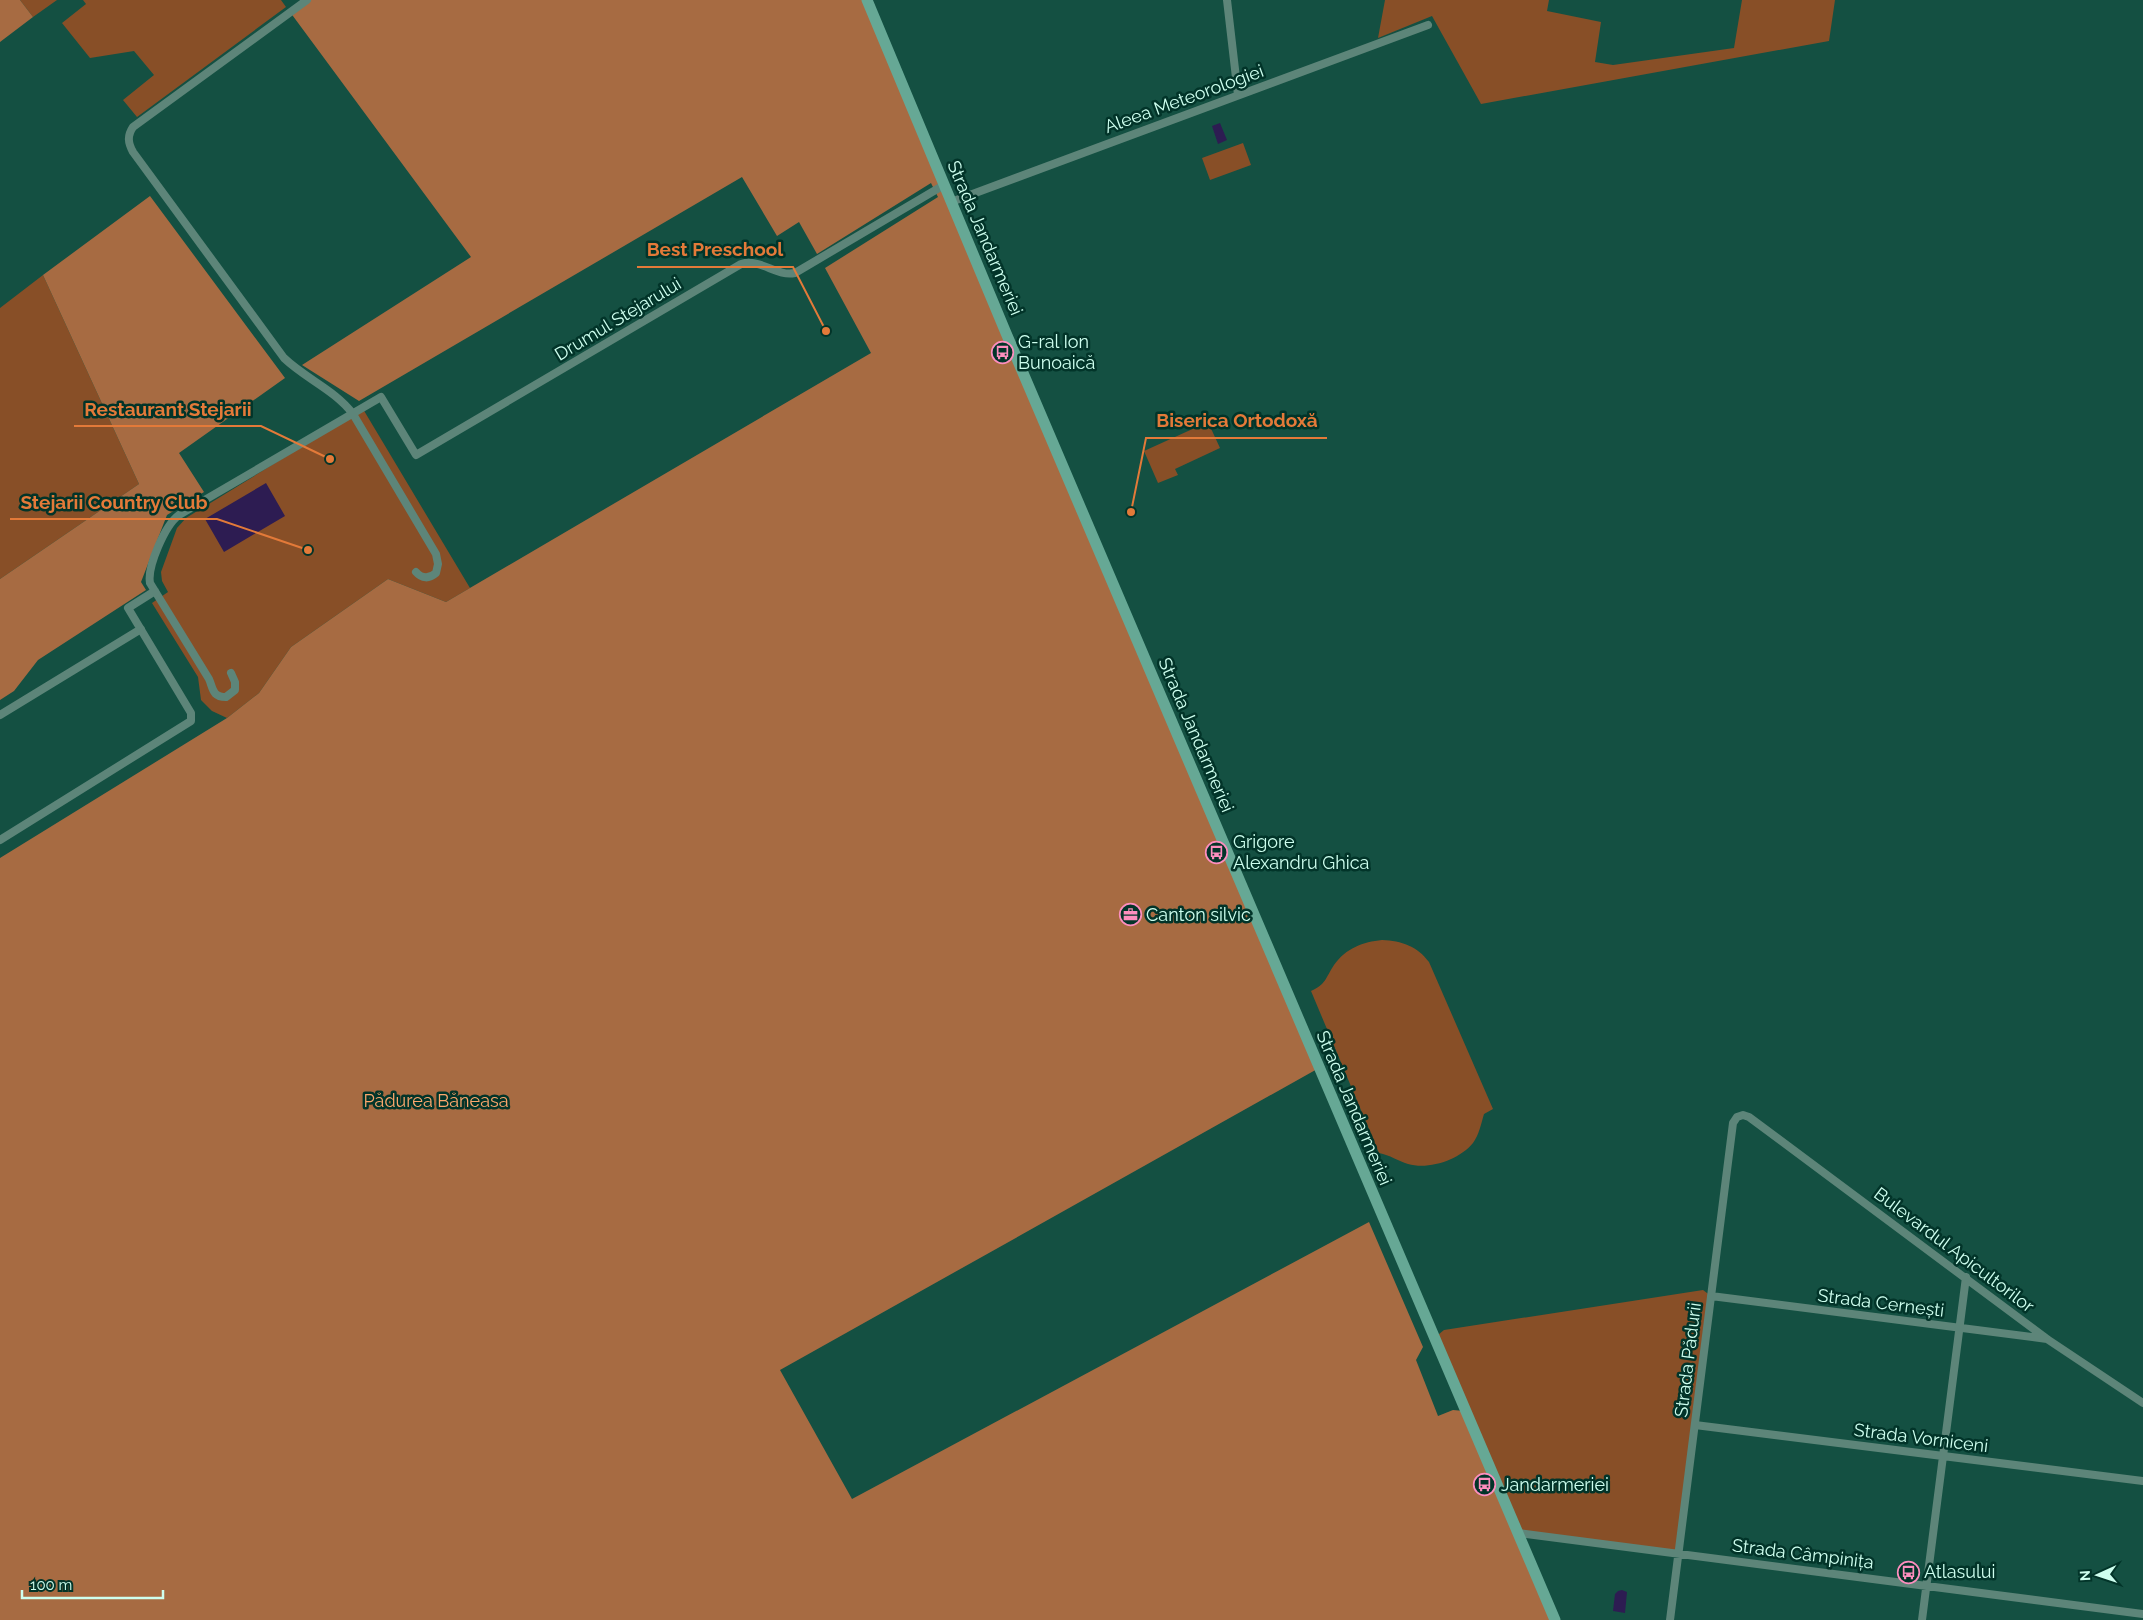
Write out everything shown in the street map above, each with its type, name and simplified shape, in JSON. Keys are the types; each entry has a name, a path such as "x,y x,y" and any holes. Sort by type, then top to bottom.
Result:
{"street":[{"path":"307,0 133,127 128,140 133,152 284,358 340,399 353,414 436,554 438,564 436,573 429,578 416,572"},
{"name":"Strada Jandarmeriei","path":"867,0 1445,1366 1555,1620"},
{"path":"1227,0 1238,96"},
{"name":"Aleea Meteorologiei","path":"951,202 1428,25"},
{"name":"Drumul Stejarului","path":"353,414 381,397 416,455 741,264 751,262 785,273 795,273 944,185"},
{"path":"231,673 235,682 235,690 226,697 218,696 213,692 209,679 150,583 149,574 167,528 174,519 353,414"},
{"path":"0,840 191,721 191,713 128,608 155,591"},
{"path":"0,715 141,629"},
{"name":"Strada Pădurii","path":"1670,1620 1733,1123 1737,1117 1749,1117"},
{"name":"Bulevardul Apicultorilor","path":"1749,1117 2047,1339 2143,1403"},
{"path":"1922,1620 1966,1277"},
{"name":"Strada Cernești","path":"1711,1296 2047,1339"},
{"name":"Strada Vorniceni","path":"1695,1425 2143,1481"},
{"name":"Strada Câmpinița","path":"1518,1534 2143,1614"}],"shaded area":[{"path":"20,0 57,0 33,17"},
{"path":"83,0 281,0 286,7 137,117 123,100 154,75 134,51 90,58 62,23 86,4"},
{"path":"1385,0 1549,0 1547,11 1601,22 1595,62 1613,65 1734,48 1742,0 1835,0 1829,41 1481,104 1432,16 1378,38"},
{"path":"1220,123 1227,140 1218,144 1212,126"},
{"path":"1243,143 1251,165 1210,180 1202,158"},
{"path":"43,275 139,484 0,579 0,308"},
{"path":"363,409 470,588 446,602 388,579 291,647 259,693 227,718 212,711 201,700 198,677 152,603 168,592 162,581 161,572 177,528 186,518"},
{"path":"1208,422 1220,448 1175,469 1178,475 1158,483 1144,451"},
{"path":"266,483 285,516 224,552 205,519"},
{"path":"1382,940 1408,945 1429,962 1493,1109 1484,1114 1480,1129 1473,1143 1460,1154 1443,1162 1416,1166 1379,1153 1311,991 1327,978 1334,965 1349,950 1368,942"},
{"path":"1703,1290 1711,1296 1678,1554 1518,1533 1433,1339 1444,1330"},
{"path":"1622,1590 1627,1592 1625,1613 1613,1611 1615,1594"}],"green space":[{"path":"0,0 20,0 33,17 0,42"},
{"name":"Pădurea Băneasa","path":"307,0 867,0 1319,1068 780,1370 852,1499 1369,1222 1423,1347 1416,1360 1438,1416 1453,1410 1464,1411 1555,1620 0,1620 0,858 227,718 259,693 291,647 388,579 446,602 871,353 825,268 938,197 931,183 817,254 799,222 777,236 742,177 359,401 302,365 471,257 290,12"},
{"path":"150,196 285,378 179,453 204,492 167,515 141,582 146,590 38,660 14,691 0,700 0,579 139,484 43,275"}],"place":[{"name":"Best Preschool","path":"826,331"},
{"name":"G-ral Ion Bunoaică","path":"1002,352"},
{"name":"Restaurant Stejarii","path":"330,459"},
{"name":"Biserica Ortodoxă","path":"1131,512"},
{"name":"Stejarii Country Club","path":"308,550"},
{"name":"Grigore Alexandru Ghica","path":"1217,852"},
{"name":"Canton silvic","path":"1130,915"},
{"name":"Jandarmeriei","path":"1485,1485"},
{"name":"Atlasului","path":"1908,1572"}]}
